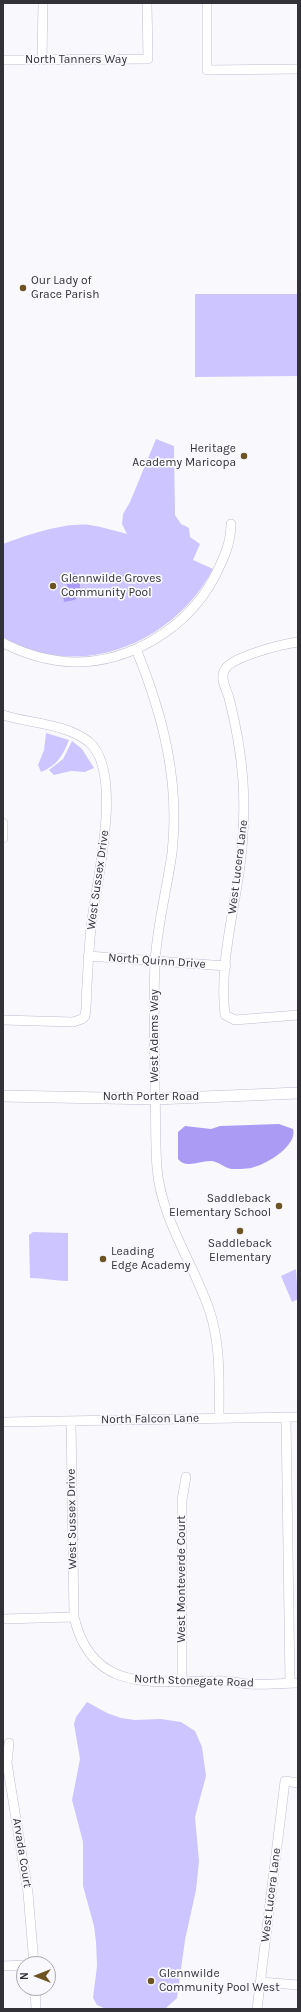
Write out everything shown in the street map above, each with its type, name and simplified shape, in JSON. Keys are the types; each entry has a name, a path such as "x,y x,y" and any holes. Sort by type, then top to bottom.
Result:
{"street":[{"path":"42,60 43,3"},
{"name":"North Tanners Way","path":"3,60 148,59 147,3"},
{"path":"207,3 207,70 298,69"},
{"path":"3,643 34,656 73,662 105,659 136,649 176,624 200,600 209,586 226,552 230,542 231,524"},
{"name":"West Lucera Lane","path":"298,642 282,644 248,656 229,665 223,672 223,682 237,733 244,805 241,856 226,966 224,1004 225,1015 235,1020 298,1015"},
{"name":"West Adams Way","path":"136,649 152,686 162,721 170,755 173,787 174,821 172,853 156,961 156,1099 159,1183 164,1203 204,1298 213,1324 218,1358 219,1418"},
{"name":"West Sussex Drive","path":"3,715 30,723 62,728 74,732 90,743 99,758 103,772 106,809 104,845 94,902 88,956 86,1010 82,1020 73,1022 3,1020"},
{"path":"3,823 3,838"},
{"name":"North Quinn Drive","path":"88,956 226,966"},
{"name":"North Porter Road","path":"3,1096 156,1099 298,1093"},
{"path":"286,1417 294,1683"},
{"name":"North Falcon Lane","path":"3,1422 298,1417"},
{"name":"West Sussex Drive","path":"71,1421 74,1617"},
{"name":"West Monteverde Court","path":"182,1681 182,1500 186,1477"},
{"path":"3,1619 74,1617"},
{"name":"North Stonegate Road","path":"74,1617 83,1645 94,1660 109,1671 131,1680 223,1680 249,1684 294,1683"},
{"name":"Arvada Court","path":"9,1743 7,1763 28,1893 33,1956"},
{"name":"West Lucera Lane","path":"257,2009 285,1781 298,1783"},
{"path":"3,1966 16,1965"},
{"path":"261,1982 298,1985"},
{"path":"36,1996 36,2009"}],"shaded area":[{"path":"195,294 298,294 298,376 195,377"},
{"path":"156,439 174,446 175,515 181,524 189,528 190,537 200,544 193,560 213,569 196,595 174,617 149,635 122,648 93,655 62,656 32,650 3,637 3,544 34,533 69,525 90,525 127,534 122,524 123,514 130,502"},
{"path":"75,573 80,581 80,596 74,600 64,602 63,596 68,596 66,578 63,578 63,574"},
{"path":"46,733 69,740 59,759 47,770 41,772 38,765 44,750"},
{"path":"72,741 82,749 94,768 85,772 71,771 54,775 49,770 63,759"},
{"path":"279,1124 293,1129 291,1141 280,1153 260,1165 244,1169 233,1169 227,1168 213,1161 185,1164 178,1159 178,1132 185,1126 211,1129 220,1126"},
{"path":"33,1232 68,1233 68,1281 30,1278 29,1235"},
{"path":"296,1269 298,1299 292,1302 281,1276"},
{"path":"87,1702 107,1713 121,1718 135,1720 161,1719 181,1722 195,1731 202,1747 206,1776 195,1817 199,1861 196,1890 185,1940 177,1998 165,2009 106,2009 97,2005 93,1998 97,1966 96,1942 94,1926 83,1886 83,1842 72,1800 80,1759 74,1724 76,1717"}],"place":[{"name":"Our Lady of Grace Parish","path":"23,288"},
{"name":"Heritage Academy Maricopa","path":"244,456"},
{"name":"Glennwilde Groves Community Pool","path":"53,586"},
{"name":"Saddleback Elementary School","path":"279,1206"},
{"name":"Saddleback Elementary","path":"240,1231"},
{"name":"Leading Edge Academy","path":"103,1259"},
{"name":"Glennwilde Community Pool West","path":"151,1981"}]}
